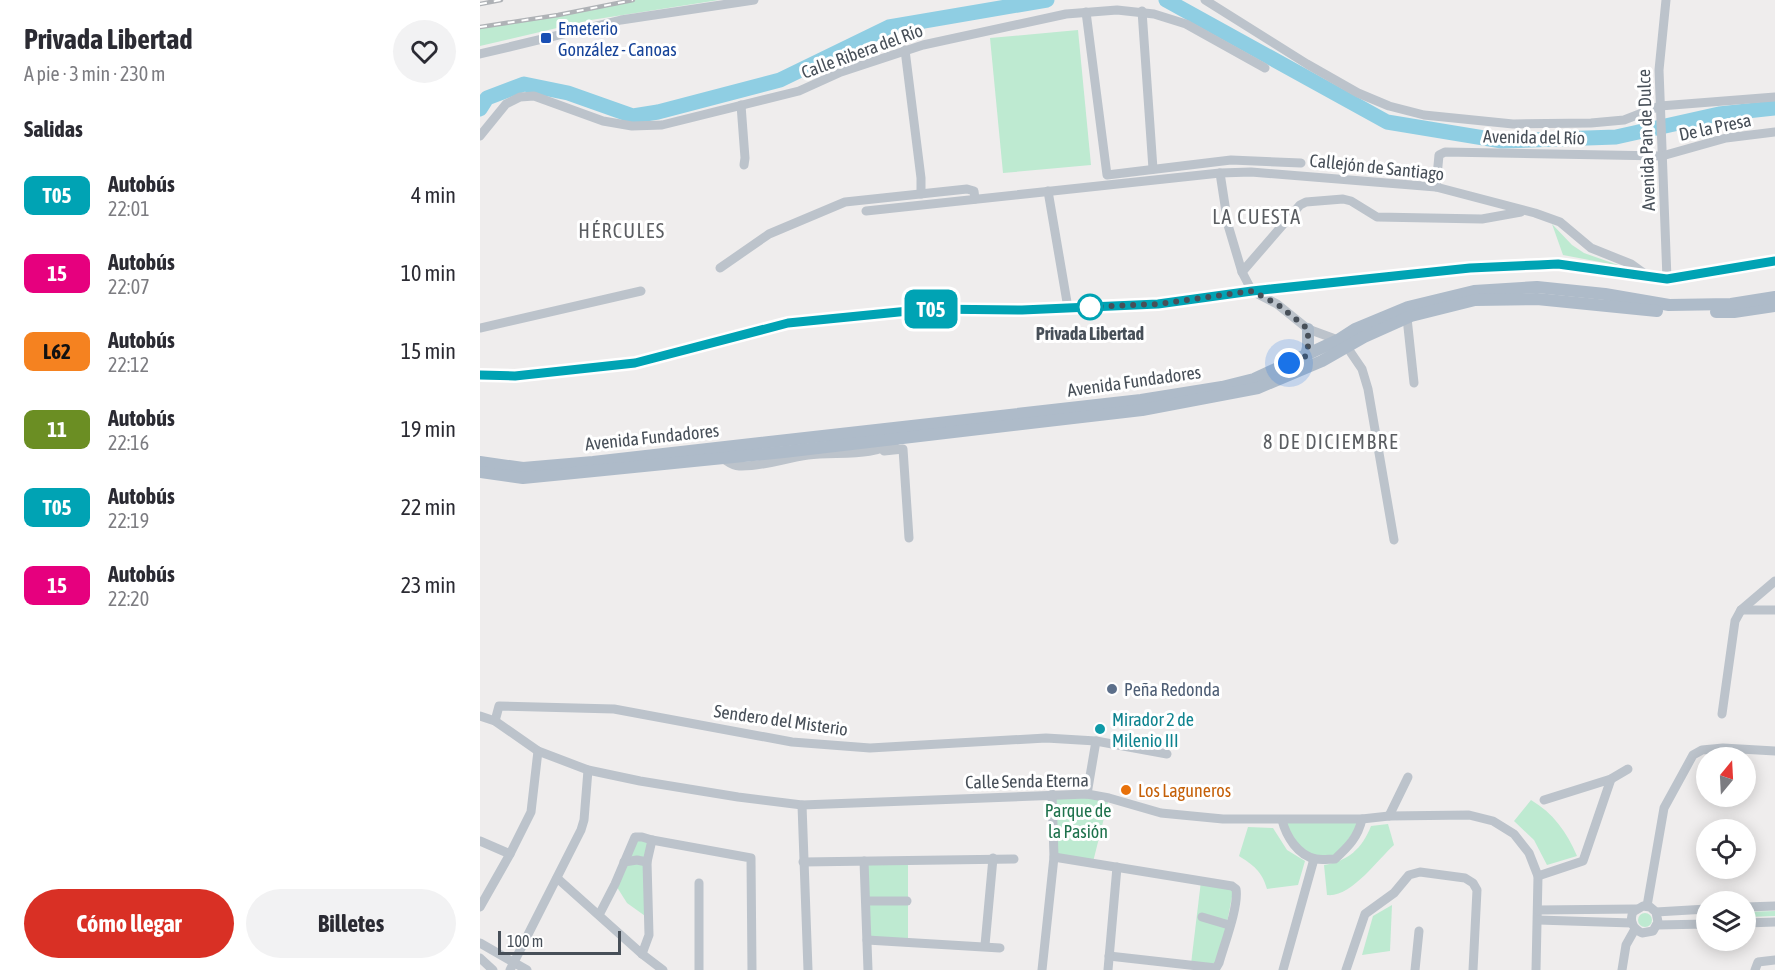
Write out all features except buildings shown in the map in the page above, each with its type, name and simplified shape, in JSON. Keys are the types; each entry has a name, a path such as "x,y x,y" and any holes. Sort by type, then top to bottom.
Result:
{"main road":[{"name":"Avenida Fundadores","path":"480,472 523,478 722,458 1142,410 1258,388 1322,361 1342,344 1354,329 1408,307 1474,291 1537,286 1669,305 1731,304 1775,297"},
{"name":"Avenida Fundadores","path":"480,462 523,468 558,465 895,429 1141,400 1222,387 1254,379 1306,356 1364,337 1407,318 1475,300 1537,299 1669,313 1734,312 1775,306"},
{"path":"1306,356 1308,329"}],"street":[{"path":"480,54 621,20 753,0"},
{"path":"1205,0 1358,93 1389,106 1424,115 1513,124 1591,123 1624,120 1660,106 1775,97"},
{"name":"Avenida Pan de Dulce","path":"1666,0 1659,70 1667,279"},
{"path":"1142,11 1153,169"},
{"name":"Calle Ribera del Río","path":"480,136 506,104 520,97 534,96 603,121 632,126 662,125 799,91 841,72 923,45 1066,14 1086,12 1142,11 1186,24 1265,68"},
{"name":"Callejón de Santiago","path":"1086,12 1107,175 1231,160 1301,163"},
{"path":"905,50 921,194"},
{"path":"741,105 744,165"},
{"name":"De la Presa","path":"1662,152 1726,138 1775,132"},
{"name":"Avenida del Río","path":"1436,187 1439,155 1445,152 1662,152"},
{"name":"Callejón de Santiago","path":"1048,191 1220,173 1251,172 1436,187 1535,213 1560,222 1591,248 1631,264 1649,278"},
{"path":"1220,173 1228,225 1242,272 1252,291 1277,304 1308,329 1342,344 1362,369 1368,389 1394,540"},
{"path":"720,268 770,234 845,201 971,189 974,191 975,199"},
{"path":"866,211 1048,191 1068,308"},
{"path":"1242,272 1300,205 1306,202 1343,199 1351,201 1377,217 1482,219 1523,211"},
{"path":"480,375 515,376 635,363 788,323 929,309 1022,310 1158,304 1252,291 1470,268 1558,264 1667,279 1775,261"},
{"path":"480,328 641,291"},
{"path":"1407,318 1414,383"},
{"path":"863,453 885,448 900,438"},
{"path":"722,458 735,466 766,465 808,455 903,449 909,538"},
{"path":"1722,714 1735,621 1741,610 1775,581"},
{"path":"1741,610 1775,610"},
{"name":"Sendero del Misterio","path":"495,721 499,706 614,709 792,742 870,748 1046,738 1096,741 1167,754"},
{"name":"Calle Senda Eterna","path":"480,716 495,721 538,751 588,770 640,781 802,805 1087,794 1161,813 1223,819 1362,819 1389,816 1469,815 1493,821 1514,834 1529,853 1538,876 1536,970"},
{"path":"1087,794 1096,741"},
{"path":"1647,906 1664,808 1693,755 1702,750 1723,748 1775,751"},
{"path":"480,907 531,812 538,751"},
{"path":"1544,800 1611,779 1628,769"},
{"path":"512,966 581,830 584,820 588,770"},
{"path":"1389,816 1408,777"},
{"path":"1538,876 1583,861 1611,779"},
{"path":"1042,970 1054,857 1052,794"},
{"path":"802,805 807,970"},
{"path":"1282,820 1284,831 1296,848 1314,859 1335,859 1351,844 1359,832 1362,819"},
{"path":"599,915 635,837 751,858 752,970"},
{"path":"642,954 649,935 647,862 652,840"},
{"path":"480,841 510,854"},
{"path":"1054,857 1234,887 1237,894 1220,963 1216,968 1109,956"},
{"path":"985,945 993,858"},
{"path":"803,862 1014,859"},
{"path":"1283,970 1314,859"},
{"path":"624,862 637,860 647,862"},
{"path":"864,861 868,970"},
{"path":"1108,970 1117,867"},
{"path":"1346,970 1365,914 1394,893 1409,875 1420,872 1465,878 1473,883 1477,890 1473,970"},
{"path":"557,878 663,970"},
{"path":"699,883 699,970"},
{"path":"866,901 907,901"},
{"path":"1647,906 1656,912 1659,918 1657,925 1649,932 1642,933 1634,926 1538,915 1599,909 1636,909 1647,906"},
{"path":"1756,907 1775,906"},
{"path":"1599,909 1599,922"},
{"path":"1622,970 1626,945 1634,926 1632,916 1636,909"},
{"path":"1656,912 1696,910"},
{"path":"1202,917 1229,925"},
{"path":"1756,923 1775,922"},
{"path":"1657,925 1696,924"},
{"path":"1414,970 1419,931"},
{"path":"867,940 985,945 1000,948"},
{"path":"480,943 512,966 527,970"},
{"path":"480,958 493,970"},
{"path":"1755,970 1758,962 1775,960"}],"green space":[{"path":"636,0 719,0 591,20 480,46 480,27"},
{"path":"1078,30 1091,165 1003,173 990,38"},
{"path":"1552,224 1572,245 1584,253 1621,266 1563,255"},
{"name":"Parque de la Pasión","path":"1052,794 1109,798 1093,862 1054,857"},
{"path":"1531,800 1558,824 1569,839 1577,856 1547,865 1534,840 1514,821"},
{"path":"1362,819 1335,859 1314,858 1301,852 1282,820"},
{"path":"1388,824 1394,845 1355,884 1336,894 1327,895 1324,865 1353,853 1371,826"},
{"path":"1248,827 1273,828 1287,850 1305,861 1298,885 1267,889 1256,869 1239,856"},
{"path":"652,840 648,918 627,903 615,884 632,841"},
{"path":"908,864 908,939 869,937 867,865"},
{"path":"1201,881 1234,887 1219,963 1191,964"},
{"path":"1392,905 1390,951 1362,955 1373,916"},
{"path":"1775,911 1775,916 1756,917 1756,912"},
{"path":"1642,913 1648,913 1652,920 1648,927 1642,927 1638,923 1638,917"}],"waterway":[{"path":"480,109 487,98 524,84 568,93 633,116 658,112 780,80 889,27 1047,0"},
{"path":"1166,0 1387,122 1502,141 1616,137 1719,114 1775,108"}],"railway":[{"path":"480,4 501,0"},
{"path":"480,27 633,0"}],"bus line":[{"name":"T05","path":"480,375 515,376 635,363 788,323 929,309 1022,310 1158,304 1252,291 1470,268 1558,264 1667,279 1775,261"}],"place":[{"name":"Emeterio González - Canoas","path":"546,38"},
{"name":"Privada Libertad","path":"1090,307"},
{"name":"Peña Redonda","path":"1112,689"},
{"name":"Mirador 2 de Milenio III","path":"1100,729"},
{"name":"Los Laguneros","path":"1126,790"}],"district":[{"name":"LA CUESTA","path":"1257,216"},
{"name":"HÉRCULES","path":"622,230"},
{"name":"8 DE DICIEMBRE","path":"1331,441"}],"route":[{"path":"1090,307 1158,304 1252,291 1277,304 1308,329 1306,356 1289,363"}]}
